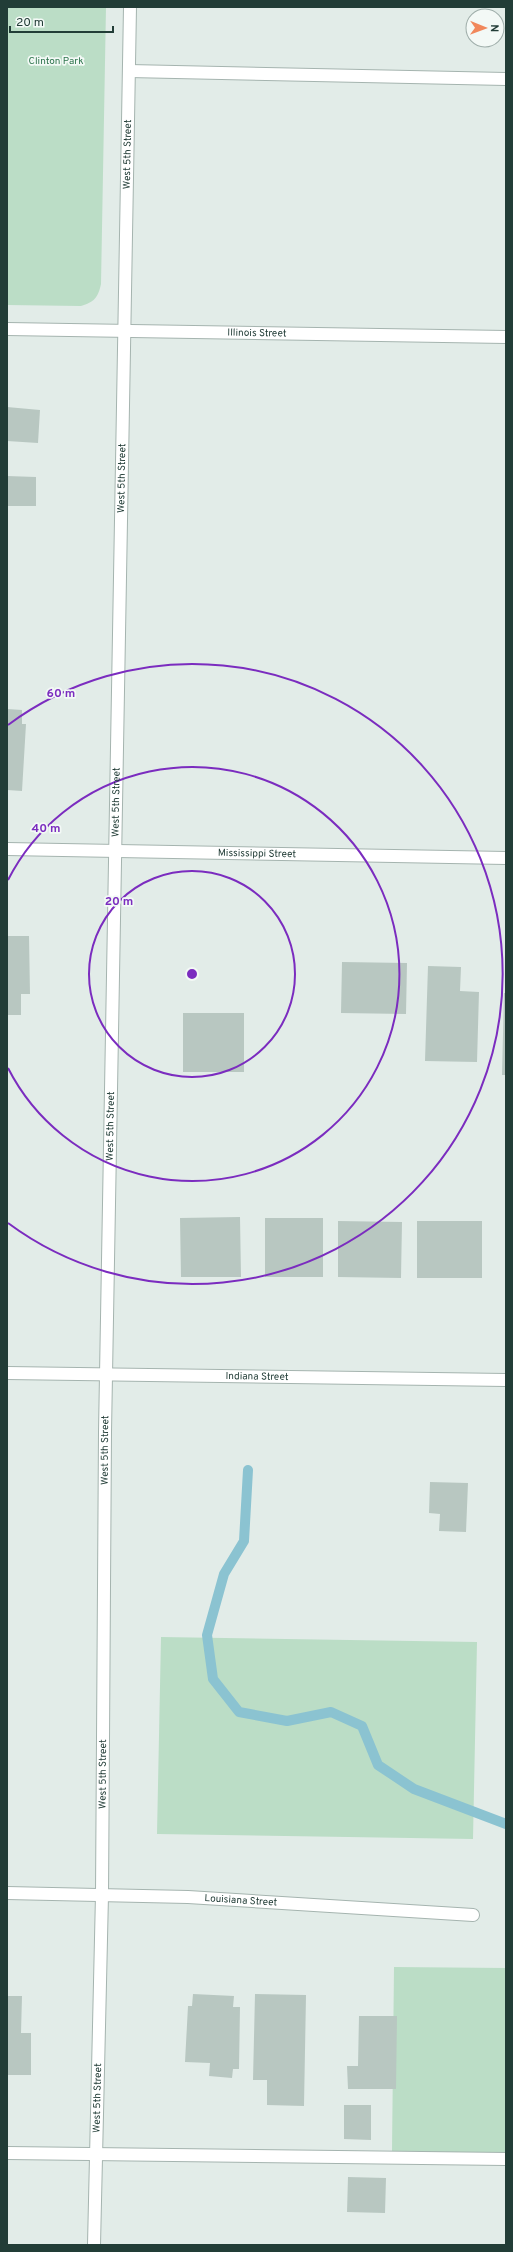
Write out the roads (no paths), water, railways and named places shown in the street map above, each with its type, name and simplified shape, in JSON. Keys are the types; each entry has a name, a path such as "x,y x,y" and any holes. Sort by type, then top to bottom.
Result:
{"street":[{"name":"West 5th Street","path":"94,2245 102,1895 106,1375 130,7"},
{"path":"129,71 506,79"},
{"name":"Illinois Street","path":"7,329 506,337"},
{"name":"Mississippi Street","path":"7,849 506,858"},
{"name":"Indiana Street","path":"7,1373 506,1380"},
{"name":"Louisiana Street","path":"7,1893 188,1897 474,1915"},
{"path":"7,2152 506,2159"}],"waterway":[{"path":"248,1470 244,1541 224,1574 207,1635 213,1679 239,1712 287,1721 331,1712 362,1726 378,1765 414,1789 506,1824"}],"park label":[{"name":"Clinton Park","path":"56,61"}]}
